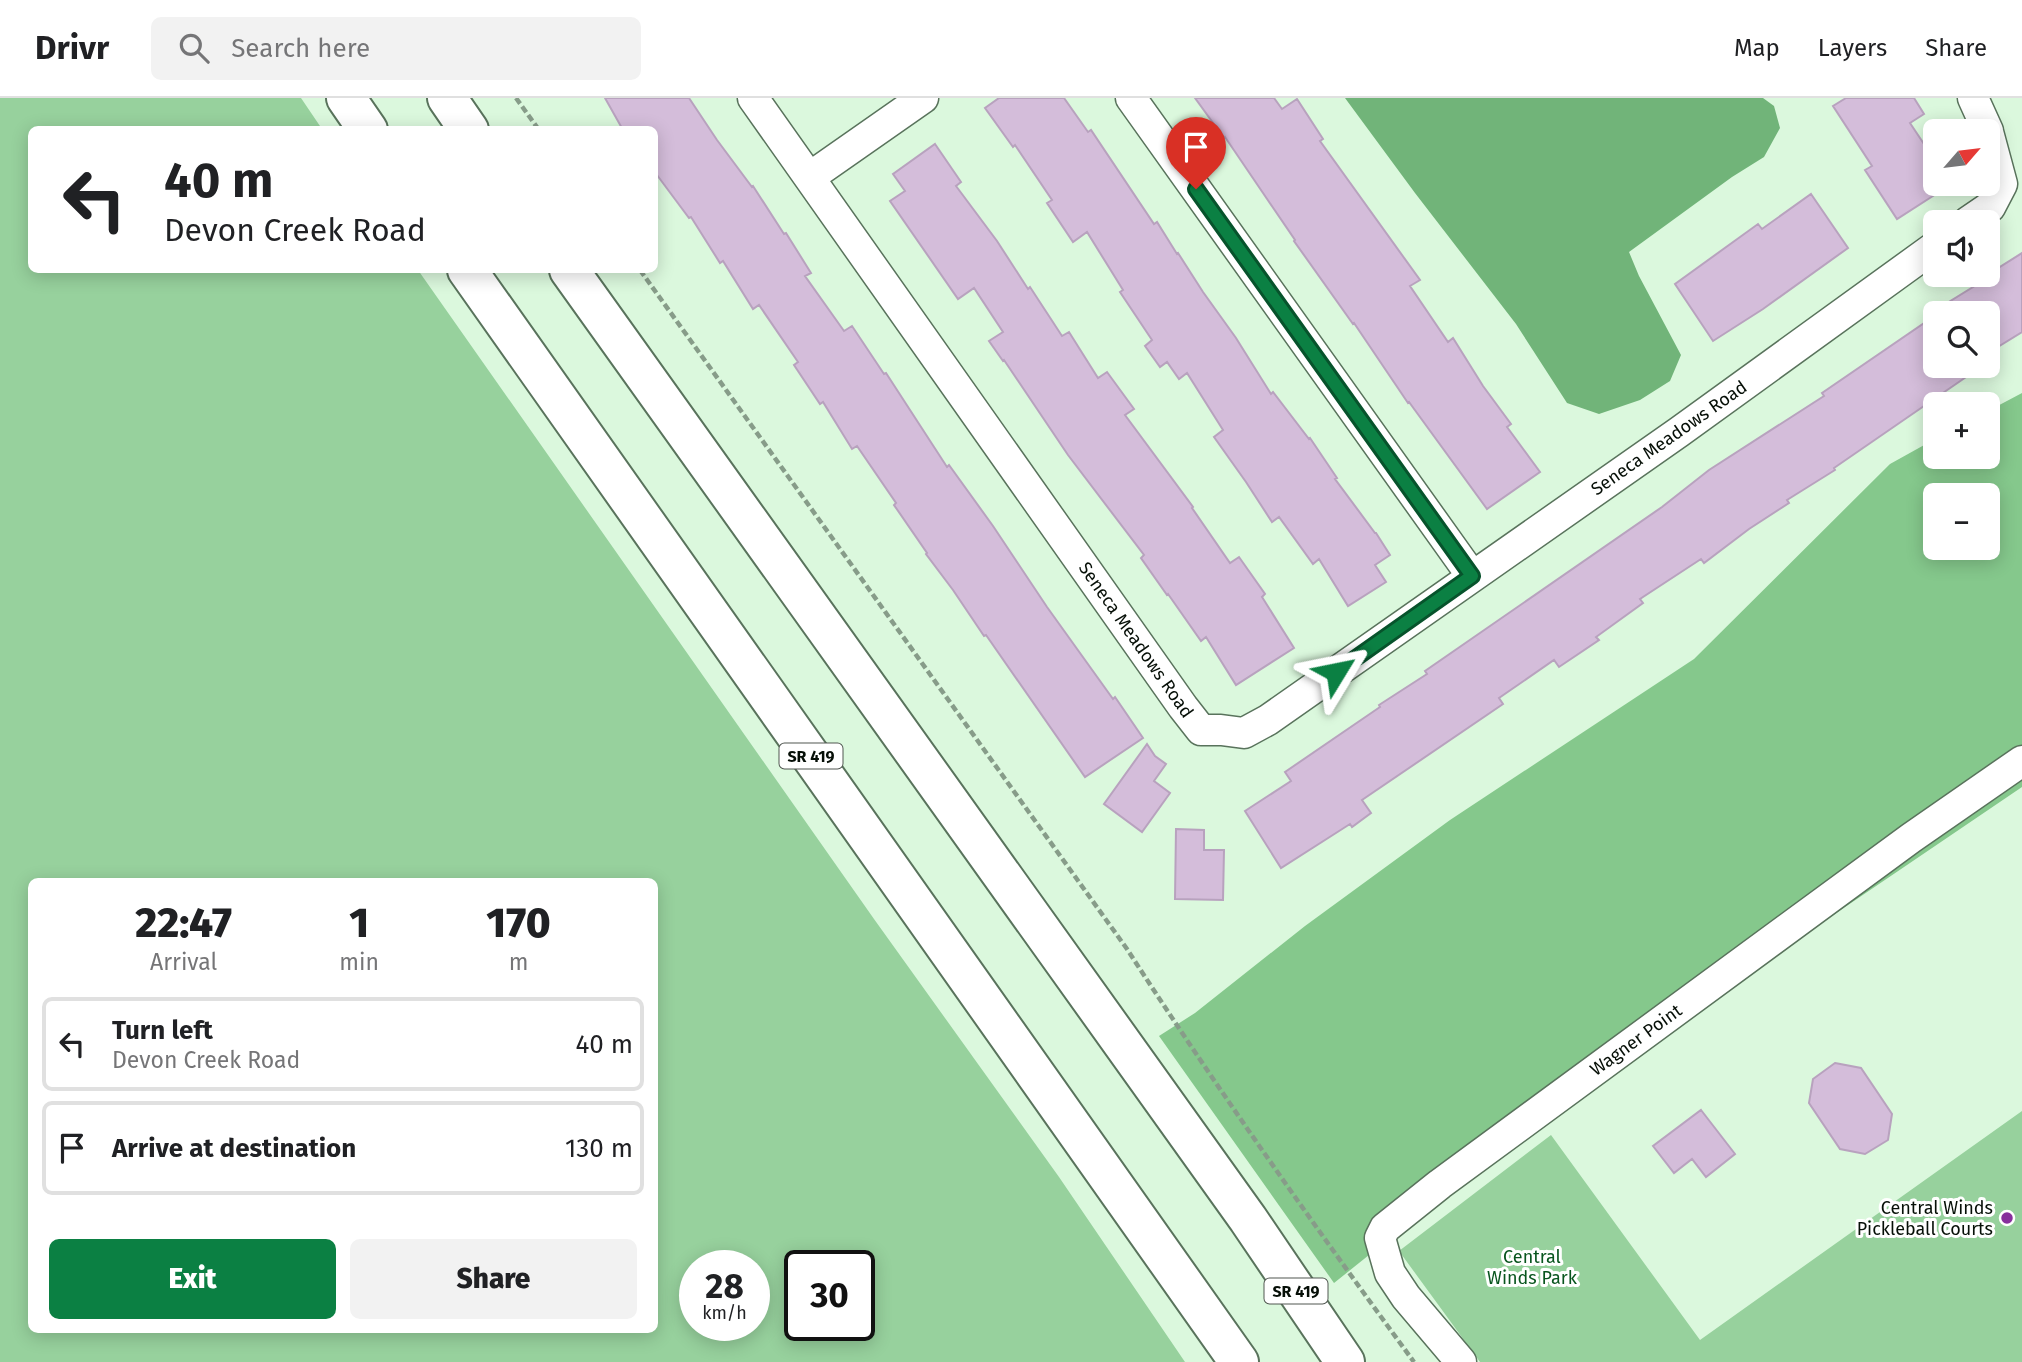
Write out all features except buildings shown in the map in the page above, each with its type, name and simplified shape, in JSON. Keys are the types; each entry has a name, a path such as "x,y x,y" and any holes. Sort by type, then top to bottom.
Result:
{"main road":[{"path":"346,98 365,126"},
{"path":"447,98 466,126"},
{"name":"SR 419","path":"469,273 1239,1362"},
{"name":"SR 419","path":"571,273 1240,1208 1345,1362"}],"street":[{"name":"Seneca Meadows Road","path":"753,98 1201,730 1244,733 1268,720 1679,432 1923,255"},
{"path":"810,177 923,98"},
{"path":"1131,98 1472,576"},
{"path":"1973,98 1982,119"},
{"path":"1986,210 1996,196"},
{"name":"Wagner Point","path":"1461,1362 1406,1297 1390,1273 1380,1238 1385,1228 1440,1184 1877,863 2022,761"}],"path":[{"path":"516,98 536,126"},
{"path":"641,273 1127,949 1311,1219 1414,1362"}],"green space":[{"path":"0,98 301,98 320,126 28,126 28,273 420,273 874,919 1059,1177 1185,1362 0,1362"},
{"name":"Central Winds Park","path":"2022,1111 2022,1362 1480,1362 1399,1251 1551,1135 1700,1340"}],"shaded area":[{"path":"1345,98 1763,98 1774,106 1780,128 1764,157 1629,252 1681,355 1670,381 1640,400 1599,414 1567,403 1516,324"},
{"path":"2022,393 2022,745 1902,829 1367,1233 1369,1255 1334,1283 1159,1036 1195,1013 1305,926 1450,820 1694,659 1890,464 1923,446 1923,469 2000,469 2000,405"},
{"path":"2022,776 2022,787 1764,962"}],"place":[{"name":"Central Winds Pickleball Courts","path":"2007,1218"}],"route":[{"path":"1196,189 1472,576 1336,672"}]}
